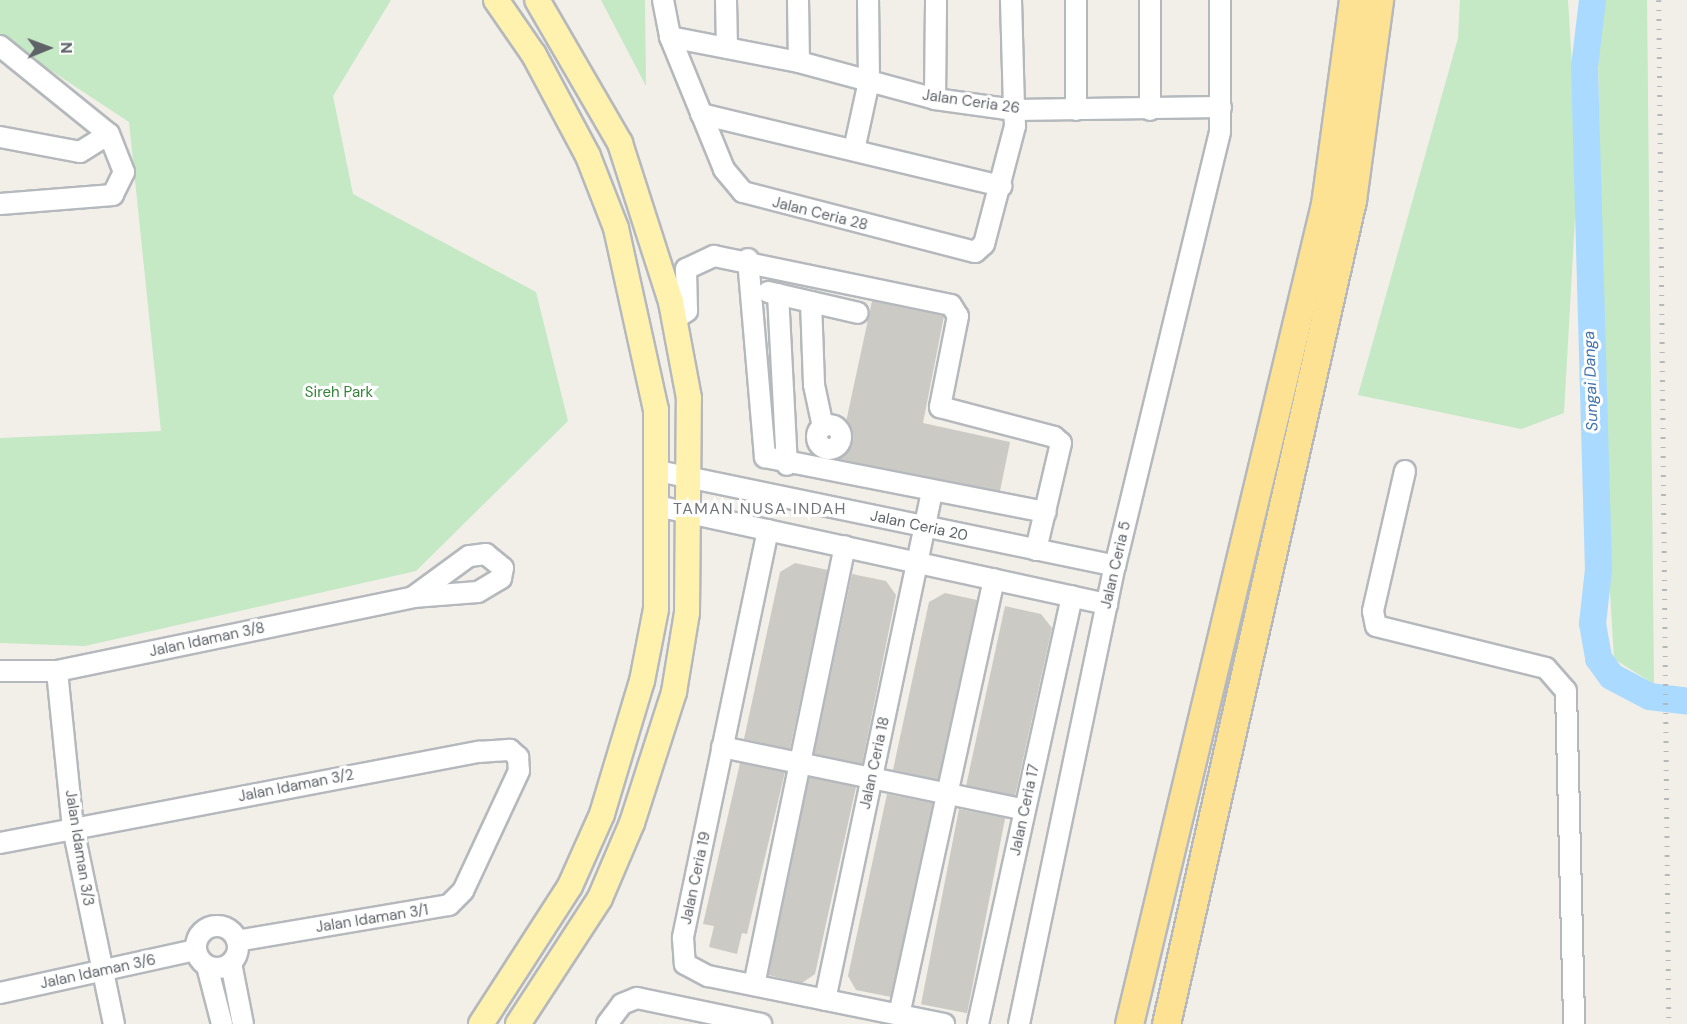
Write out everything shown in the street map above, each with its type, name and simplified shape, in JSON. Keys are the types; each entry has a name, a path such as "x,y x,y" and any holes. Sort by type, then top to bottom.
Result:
{"highway":[{"path":"1129,1024 1325,204 1353,0"},
{"path":"1166,1024 1352,200 1379,0"}],"main road":[{"path":"481,1024 570,886 602,814 642,681 656,609 658,471 656,410 616,228 588,156 534,55 496,0"},
{"path":"518,1024 600,898 632,823 674,692 687,613 689,398 674,320 620,143 537,0"}],"street":[{"name":"Jalan Ceria 28","path":"663,0 670,37 701,114 724,169 743,192 970,252 984,244 1001,186 1014,110 1011,0"},
{"path":"670,37 727,48 726,0"},
{"path":"798,0 799,62"},
{"path":"854,150 869,81 868,0"},
{"path":"935,99 936,0"},
{"path":"1076,0 1076,111"},
{"path":"1150,0 1150,110"},
{"name":"Jalan Ceria 5","path":"1019,1024 1115,566 1221,107 1220,0"},
{"path":"0,46 109,134 124,172 113,195 0,204"},
{"name":"Jalan Ceria 26","path":"727,48 799,62 935,99 1014,110 1150,110 1221,107"},
{"path":"701,114 1001,186"},
{"path":"0,137 80,152 109,134"},
{"path":"674,320 687,311 686,269 693,263 714,256 748,259 951,305 958,316 940,407 1054,437 1061,444 1036,550"},
{"path":"748,259 760,448 765,457 787,465 820,472 1046,512"},
{"path":"749,288 858,313"},
{"path":"778,294 787,465"},
{"path":"811,302 814,385 823,427 817,437 822,447 820,472"},
{"name":"Jalan Ceria 20","path":"658,471 1115,566"},
{"path":"1405,471 1374,611 1376,626 1546,668 1566,691 1574,1024"},
{"name":"Jalan Ceria 18","path":"825,1000 932,492"},
{"path":"657,506 1107,604"},
{"name":"Jalan Ceria 19","path":"768,530 722,747 683,952 685,964 695,971 754,985 944,1024"},
{"path":"754,985 845,546"},
{"path":"899,1015 994,579"},
{"name":"Jalan Ceria 17","path":"978,1024 1072,596"},
{"name":"Jalan Idaman 3/8","path":"0,671 57,671 413,597"},
{"name":"Jalan Idaman 3/3","path":"57,671 73,828 100,972 114,1024"},
{"path":"722,747 1025,810"},
{"name":"Jalan Idaman 3/2","path":"0,843 479,752 510,750 518,757"},
{"name":"Jalan Idaman 3/1","path":"237,941 449,905 473,871 519,771 518,757"},
{"path":"222,1024 207,966 195,950 198,936 216,926 229,930 237,941 231,963 243,1024"},
{"name":"Jalan Idaman 3/6","path":"0,993 195,950"},
{"path":"207,966 231,963"},
{"path":"607,1024 622,1004 637,998 733,1021 761,1024"}],"green space":[{"name":"Sireh Park","path":"0,0 391,0 333,96 353,194 536,292 568,421 416,571 85,646 0,643 0,438 161,431 129,122 0,37"},
{"path":"601,0 645,0 646,86"},
{"path":"1460,0 1568,0 1578,165 1564,413 1521,429 1358,395 1458,38"},
{"path":"1597,0 1647,0 1654,684 1614,659 1607,541"}],"building":[{"path":"872,301 944,316 923,423 1010,442 1000,491 838,459"},
{"path":"795,563 828,570 790,749 744,739 780,572"},
{"path":"852,574 886,581 896,595 862,764 814,754"},
{"path":"945,593 977,600 938,780 893,770 929,602"},
{"path":"1005,606 1041,614 1052,628 1015,796 966,786"},
{"path":"740,763 785,772 747,934 742,933 737,954 709,947 714,926 703,924"},
{"path":"809,777 856,787 815,974 802,983 768,975"},
{"path":"887,794 933,803 891,997 856,990 848,976"},
{"path":"959,809 1005,818 967,1013 921,1004"}],"waterway":[{"name":"Sungai Danga","path":"1592,0 1584,66 1598,569 1592,623 1598,658 1611,676 1649,696 1687,701"}],"railway":[{"path":"1659,0 1669,1024"}],"district":[{"name":"TAMAN NUSA INDAH","path":"760,509"}]}
